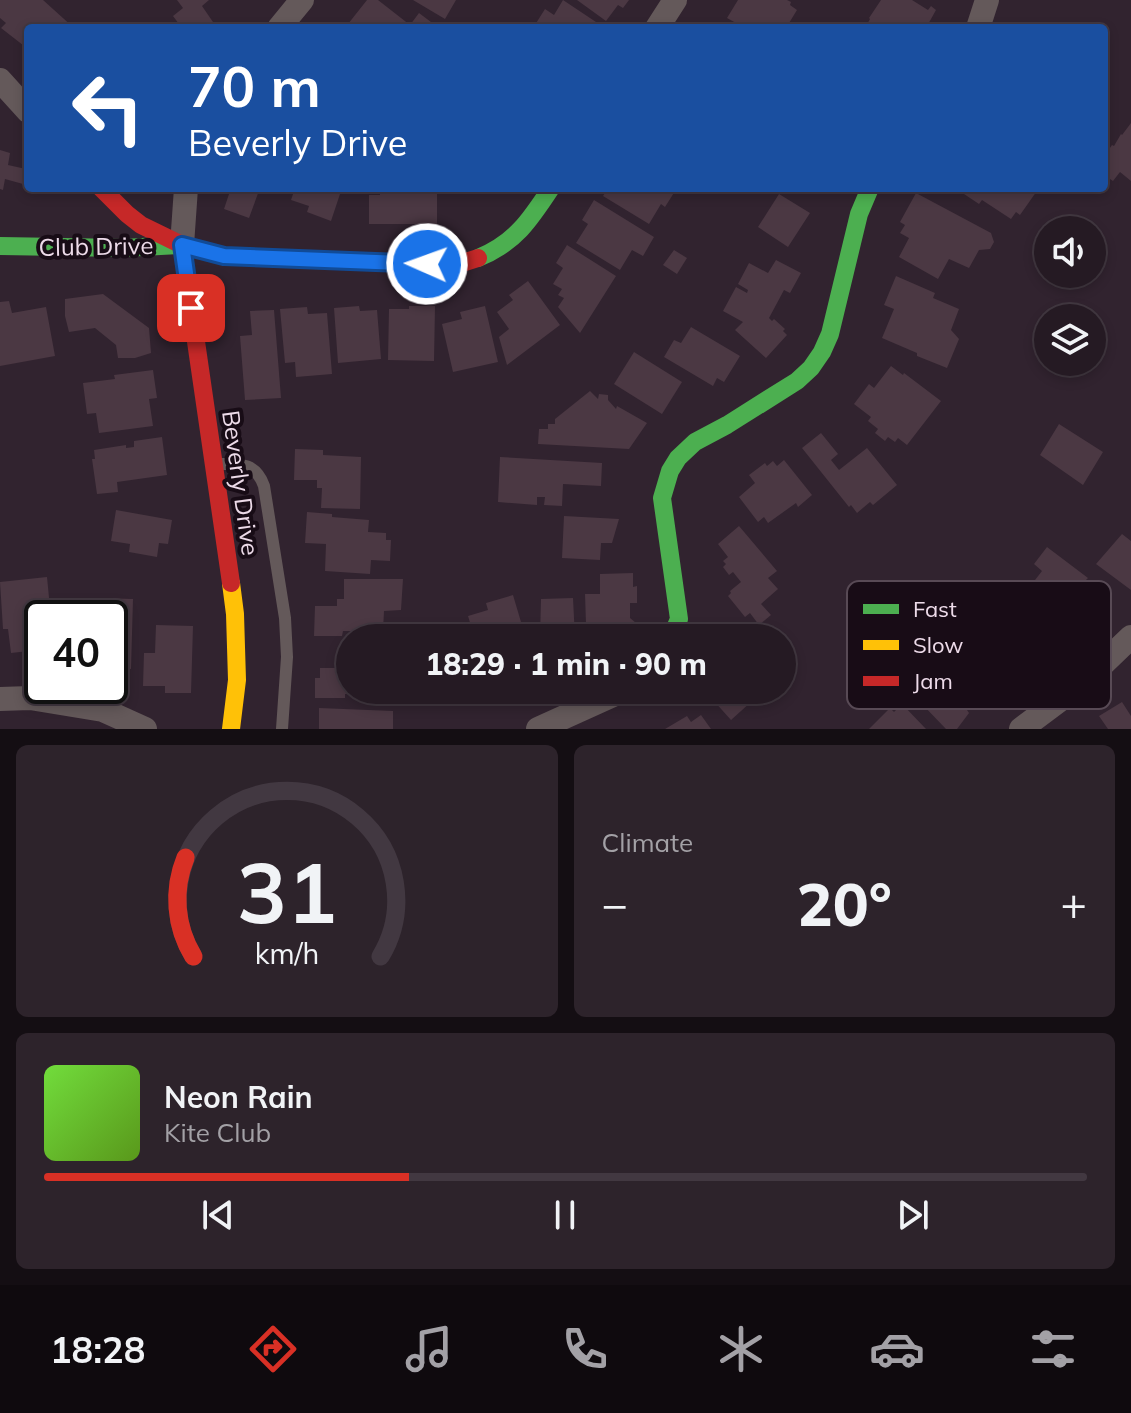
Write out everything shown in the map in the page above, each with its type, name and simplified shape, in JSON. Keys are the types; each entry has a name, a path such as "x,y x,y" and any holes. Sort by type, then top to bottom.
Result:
{"street":[{"path":"282,24 302,0"},
{"path":"660,24 675,0"},
{"path":"979,24 987,0"},
{"path":"0,80 24,107"},
{"path":"105,192 141,225 182,245 224,256 456,265 501,249 529,221 548,192"},
{"name":"Club Drive","path":"0,246 124,248 182,245 186,192"},
{"path":"677,624 679,619 662,498 670,471 678,458 695,442 797,381 811,368 830,334 856,225 868,192"},
{"name":"Beverly Drive","path":"182,245 235,614 237,680 231,729"},
{"path":"1111,656 1131,637"},
{"path":"0,699 30,698 103,710 145,729"},
{"path":"538,729 593,704"},
{"path":"1021,729 1048,709"}],"lane":[{"path":"213,464 250,467 257,471 264,486 286,629 287,674 282,729"}],"building":[{"path":"0,0 43,0 70,24 24,24 24,46 1,28 6,23 0,18"},
{"path":"177,0 209,0 202,6 213,22 179,24 173,16 183,8"},
{"path":"367,0 378,0 409,24 348,24"},
{"path":"413,0 456,0 445,19"},
{"path":"563,0 599,24 536,24 545,9 554,15"},
{"path":"577,0 629,0 623,8 618,5 606,21"},
{"path":"738,0 787,0 797,10 788,24 738,24 727,18"},
{"path":"881,0 912,0 928,10 931,6 936,10 928,24 867,24"},
{"path":"419,13 434,24 411,24"},
{"path":"1131,123 1131,181 1120,172 1113,181 1108,178 1108,151"},
{"path":"0,150 10,153 8,165 24,169 24,179 23,184 5,179 3,190 0,189"},
{"path":"230,192 259,192 249,218 224,209"},
{"path":"294,192 341,192 331,221 307,212 309,206 291,200"},
{"path":"380,192 437,192 437,224 369,224 369,195 380,195"},
{"path":"606,192 674,192 665,207 661,204 649,224 603,196"},
{"path":"961,192 1036,192 1020,215 1016,212 1011,219 982,200 979,204"},
{"path":"916,193 991,233 994,242 990,249 979,250 969,268 949,259 938,279 899,257 909,238 900,233 905,225 900,222"},
{"path":"779,194 810,213 788,247 758,227"},
{"path":"594,200 654,237 643,256 632,250 620,270 576,243 588,224 582,220"},
{"path":"567,245 616,276 580,333 558,307 564,298 558,295 562,289 553,284 563,268 556,263"},
{"path":"674,250 687,258 677,274 663,265"},
{"path":"776,260 801,273 790,293 784,290 769,318 785,329 783,331 787,335 766,358 735,330 743,322 723,311 736,287 747,293 748,290 738,284 749,263 768,273"},
{"path":"896,276 935,293 933,298 959,309 951,330 959,339 947,368 882,338 894,309 884,305"},
{"path":"528,281 560,325 507,365 499,337 509,329 497,312 513,300 509,295"},
{"path":"103,294 149,328 151,353 135,358 118,358 116,345 95,328 69,332 65,299"},
{"path":"9,301 12,313 46,307 55,356 0,366 0,302"},
{"path":"359,306 360,311 377,310 381,359 338,363 334,308"},
{"path":"409,306 435,306 434,361 388,360 389,309 409,309"},
{"path":"485,306 498,362 453,372 442,324 462,319 460,312"},
{"path":"307,307 308,314 327,313 332,374 296,377 295,362 285,363 280,309"},
{"path":"274,310 281,398 245,400 240,336 252,335 250,311"},
{"path":"691,327 740,356 724,382 717,378 713,386 664,357 674,340 681,343"},
{"path":"634,352 682,382 662,414 614,384"},
{"path":"891,366 941,401 907,445 898,438 895,442 888,437 885,441 875,433 878,429 868,421 871,417 854,404 869,384 874,388"},
{"path":"153,370 157,398 149,399 153,426 99,433 96,413 87,414 83,383"},
{"path":"590,391 598,399 599,394 608,395 608,400 616,409 617,406 647,423 629,449 538,444 539,429 548,429 548,424 555,424 555,419"},
{"path":"1059,424 1103,452 1083,485 1040,455"},
{"path":"821,433 838,454 831,460 839,470 867,448 897,485 873,505 870,502 857,513 802,448"},
{"path":"162,437 167,475 117,482 118,492 97,494 92,459 95,459 94,450 126,445 126,448 134,447 134,441"},
{"path":"295,449 323,450 323,455 361,457 360,509 321,508 322,488 317,488 317,480 294,480"},
{"path":"500,457 602,463 601,486 563,484 562,506 544,505 545,497 537,497 537,505 498,502"},
{"path":"784,460 812,495 798,507 796,503 768,523 764,517 758,522 739,497 755,483 749,475 765,463 767,466 773,461 777,466"},
{"path":"116,510 172,520 168,544 159,543 157,557 129,552 130,544 111,541"},
{"path":"307,512 369,520 368,532 386,533 386,540 391,540 390,561 371,560 370,574 325,571 326,544 305,543"},
{"path":"564,516 619,519 612,543 601,543 600,560 562,558"},
{"path":"739,526 777,571 768,578 778,589 761,604 771,615 760,624 750,613 745,617 728,596 741,582 733,572 729,575 723,567 726,564 723,561 728,557 718,544"},
{"path":"1122,534 1131,541 1131,590 1096,564"},
{"path":"1047,547 1088,578 1087,581 1034,581 1042,571 1034,564"},
{"path":"633,573 637,603 630,603 630,618 636,623 586,624 585,594 600,594 600,574"},
{"path":"47,577 49,600 24,600 24,652 11,653 8,629 3,629 0,582"},
{"path":"344,579 403,579 401,610 384,611 383,624 336,624 336,636 314,636 315,606 337,606 337,599 344,599"},
{"path":"513,595 521,622 470,624 468,616 488,610 486,603"},
{"path":"573,598 574,624 540,624 541,599"},
{"path":"133,599 131,669 128,669 128,600 99,600"},
{"path":"156,625 193,626 191,693 165,693 165,686 143,686 144,653 155,653"},
{"path":"320,668 336,668 336,698 315,698 315,678 320,678"},
{"path":"1122,702 1131,716 1131,729 1108,729 1099,716"},
{"path":"717,704 749,704 731,720"},
{"path":"319,708 393,711 393,729 319,729"},
{"path":"889,709 894,712 907,709 926,729 869,729"},
{"path":"927,709 968,709 969,713 957,729 946,729"},
{"path":"701,715 711,729 665,729 687,716 691,722"}],"traffic: fast":[{"path":"478,258 512,238 548,192"},
{"path":"677,624 679,619 662,498 670,471 678,458 695,442 797,381 811,368 830,334 859,214 868,192"},
{"path":"0,246 124,248 179,245"}],"traffic: slow":[{"path":"231,583 237,680 231,729"}],"traffic: jam":[{"path":"105,192 141,225 182,245 224,256 456,265 478,258"},
{"path":"182,245 231,583"}],"route":[{"path":"191,308 182,245 224,256 427,264"}]}
